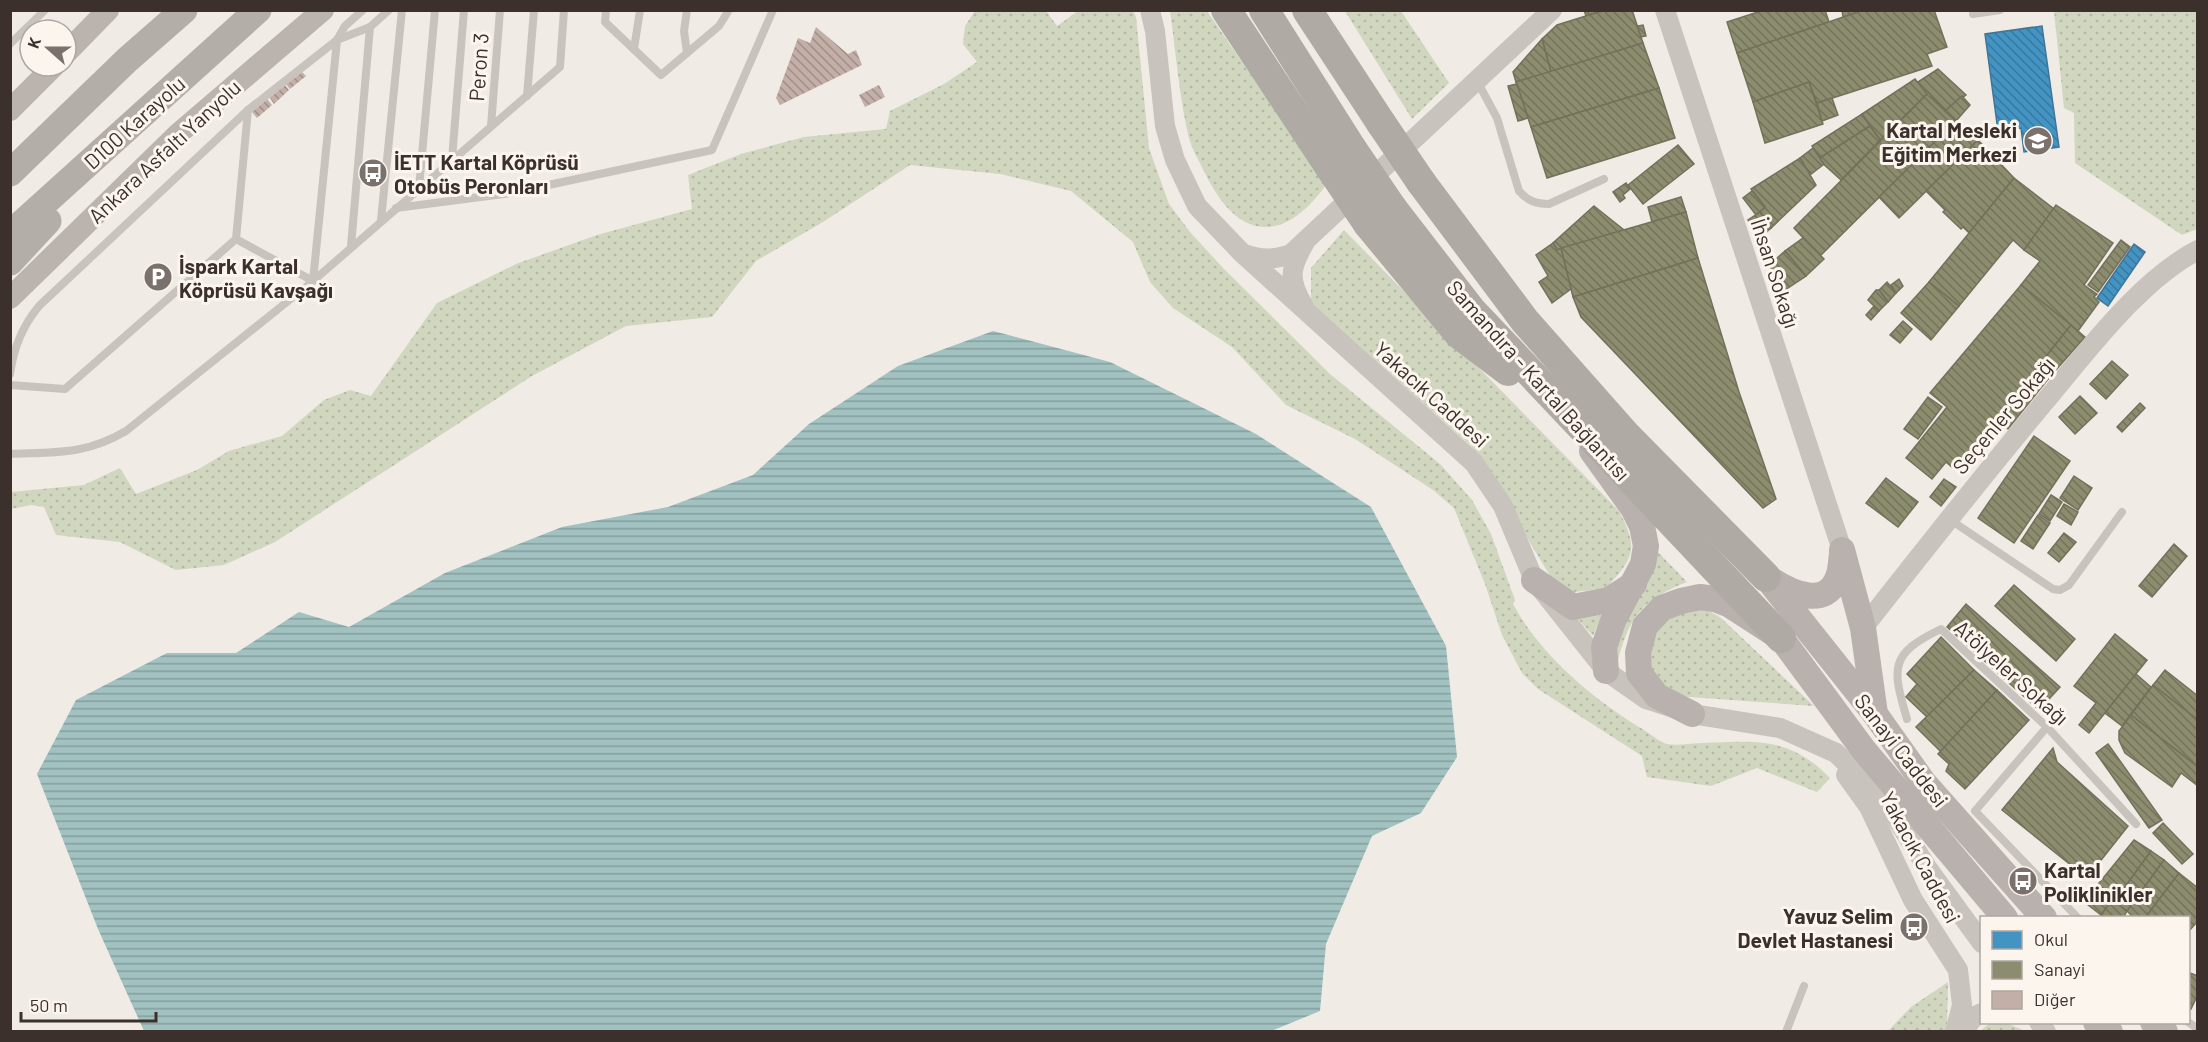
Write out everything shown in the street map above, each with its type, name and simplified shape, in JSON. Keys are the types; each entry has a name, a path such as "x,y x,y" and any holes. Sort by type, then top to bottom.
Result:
{"highway":[{"path":"10,173 127,60 175,10"},
{"path":"127,60 184,10"},
{"name":"D100 Karayolu","path":"10,234 258,10"},
{"path":"1264,10 1352,148 1380,216"},
{"name":"Samandıra - Kartal Bağlantısı","path":"1307,10 1421,182 1525,321 1624,434 1767,577"},
{"path":"1226,12 1330,169 1380,216"},
{"path":"10,262 167,92"},
{"name":"Samandıra - Kartal Bağlantısı","path":"1380,216 1459,334 1570,418 1781,638"}],"main road":[{"path":"78,41 108,10"},
{"name":"Ankara Asfaltı Yanyolu","path":"10,298 178,134 323,10"},
{"path":"10,110 42,78"},
{"path":"1570,418 1618,491 1633,508 1642,526 1646,546 1643,564 1635,584 1613,621 1604,647 1606,670"},
{"path":"1767,577 1795,595 1821,594 1831,588 1838,577 1842,550"},
{"path":"1842,550 1863,628 1875,714"},
{"name":"Sanayi Caddesi","path":"1767,577 1875,714 1924,783 2042,916"},
{"path":"1534,580 1573,607 1609,600 1635,584"},
{"path":"1692,714 1657,696 1639,673 1638,653 1645,626 1662,608 1700,597 1715,599 1730,605 1781,638"},
{"name":"Sanayi Caddesi","path":"1781,638 1863,749 2002,916"}],"street":[{"name":"Yakacık Caddesi","path":"1150,10 1155,31 1165,126 1175,160 1197,206 1242,253 1474,463 1503,506 1534,580 1606,670 1646,699 1692,714 1780,728 1824,747 1849,763 1886,802 1928,869 1980,940"},
{"path":"1242,253 1261,260 1291,254 1552,10"},
{"name":"İhsan Sokağı","path":"1665,10 1842,550"},
{"path":"1307,239 1295,260 1292,273 1293,289 1307,312"},
{"name":"Seçenler Sokağı","path":"1863,628 2105,329 2176,261 2198,250"},
{"name":"Yakacık Caddesi","path":"1824,747 1869,807 1913,900 1959,970 1962,1005 1955,1032"},
{"path":"1962,1032 1975,1016 1980,1014"}],"lane":[{"path":"10,44 45,10"},
{"path":"312,280 337,40 345,26 363,10"},
{"path":"10,374 17,340 39,306 248,110 337,40 370,27 389,10"},
{"path":"381,220 402,10"},
{"path":"419,188 435,10"},
{"path":"452,159 464,10"},
{"name":"Peron 3","path":"491,126 500,10"},
{"path":"527,96 534,10"},
{"path":"10,454 84,451 105,444 126,431 312,280 560,68 564,10"},
{"path":"606,10 605,22 661,75 719,26 729,10"},
{"path":"634,49 640,10"},
{"path":"687,10 684,31 687,53"},
{"path":"394,209 511,193 712,150 773,10"},
{"path":"1973,14 2000,10"},
{"path":"351,246 370,27"},
{"path":"1477,81 1497,118 1519,191 1525,198 1540,204 1548,204 1604,179"},
{"path":"10,385 65,389 236,239 248,110"},
{"path":"236,239 312,280"},
{"path":"1949,519 2053,589 2060,590 2069,585 2122,512"},
{"name":"Atölyeler Sokağı","path":"1907,719 1898,687 1897,672 1900,662 1904,653 1916,641 1941,629 2047,727 2136,824"},
{"path":"2047,727 1975,811 2076,916"},
{"path":"1786,1032 1804,986"}],"green space":[{"path":"975,11 1046,11 1057,26 1078,11 1133,11 1136,17 1149,148 1169,204 1190,232 1223,268 1330,374 1440,464 1472,500 1491,534 1515,600 1513,604 1538,641 1554,659 1606,705 1664,743 1676,745 1741,742 1772,744 1801,755 1830,778 1817,792 1757,768 1711,786 1647,777 1642,756 1538,689 1522,673 1502,635 1485,584 1454,508 1433,490 1355,439 1286,405 1232,347 1173,308 1150,282 1133,242 1071,191 1000,174 910,165 823,222 756,261 712,317 626,326 532,376 275,542 224,565 176,570 120,542 56,535 44,507 31,505 11,509 11,492 84,485 120,468 136,494 197,470 229,451 282,436 324,400 350,390 371,396 437,303 516,264 597,235 692,209 688,175 741,154 804,137 886,129 890,111 944,84 977,62 963,44 965,26"},
{"path":"1170,11 1207,11 1326,185 1309,205 1292,219 1276,226 1260,227 1245,222 1230,211 1217,194 1189,138 1180,91"},
{"path":"1345,11 1401,11 1449,83 1412,119"},
{"path":"2054,11 2197,11 2197,229 2182,235 2075,163 2074,113 2064,108"},
{"path":"1344,230 1619,511 1629,535 1630,552 1623,569 1606,588 1574,592 1552,579 1472,447 1311,302 1311,268"},
{"path":"1656,550 1687,582 1658,596 1640,612 1627,633 1617,663 1612,620"},
{"path":"1701,606 1721,618 1814,706 1676,696 1650,675 1650,646 1657,627 1673,614"},
{"path":"1602,615 1593,636 1578,619"},
{"path":"1948,982 1947,1031 1887,1032 1911,1007"},
{"path":"1989,1024 2009,1024 2025,1031 1980,1031"}],"water":[{"path":"993,331 1110,362 1256,434 1371,507 1446,646 1457,757 1421,813 1372,836 1326,944 1320,1011 1269,1032 144,1031 98,929 37,774 76,700 167,653 236,653 299,612 349,627 445,573 562,527 668,507 753,475 809,424 898,366"}],"building: Okul":[{"path":"2042,26 2059,147 2024,152 2021,128 1998,131 1985,34"},
{"path":"2134,244 2145,252 2108,306 2097,298"}],"building: Sanayi":[{"path":"1584,10 1605,10 1586,16"},
{"path":"1605,10 1632,10 1643,43 1551,72 1542,39 1557,25"},
{"path":"1764,10 1825,10 1829,22 1737,53 1727,22"},
{"path":"1842,10 1864,10 1843,17"},
{"path":"1864,10 1934,10 1947,47 1927,54 1932,66 1817,103 1809,82 1753,102 1737,53"},
{"path":"1643,25 1646,36 1641,37 1637,26"},
{"path":"1542,39 1551,72 1516,82 1513,72"},
{"path":"1643,43 1659,88 1531,127 1516,82"},
{"path":"1938,69 1966,95 1945,111 1918,82"},
{"path":"1915,79 1927,94 1880,140 1862,114"},
{"path":"1809,82 1823,124 1765,143 1753,102"},
{"path":"1517,84 1528,118 1518,121 1508,86"},
{"path":"1659,88 1675,138 1547,178 1531,127"},
{"path":"1927,94 1956,121 1820,256 1794,228"},
{"path":"1962,96 1970,105 1956,121 1945,111"},
{"path":"1832,98 1838,115 1822,121 1817,103"},
{"path":"1862,114 1870,126 1820,158 1812,146"},
{"path":"1956,121 1978,140 1899,218 1879,197"},
{"path":"1870,126 1880,140 1841,180 1818,159"},
{"path":"1978,140 2014,178 1969,233 1963,227 1961,229 1943,212 1945,210 1926,191"},
{"path":"1678,145 1694,164 1643,204 1628,185"},
{"path":"1813,148 1824,164 1810,175 1800,158"},
{"path":"1800,158 1816,185 1771,228 1760,212 1765,207 1751,189"},
{"path":"2014,178 2054,209 2024,250 2013,240 1959,306 1929,282"},
{"path":"1626,183 1630,189 1623,195 1625,198 1620,202 1613,192"},
{"path":"1752,191 1765,207 1756,215 1743,198"},
{"path":"1681,197 1686,212 1652,222 1648,207"},
{"path":"2056,205 2113,243 2084,285 2097,294 2094,297 2099,302 2078,331 2021,285 2040,261 2024,250"},
{"path":"1594,206 1624,230 1557,250 1553,243"},
{"path":"1686,212 1698,258 1573,297 1561,248"},
{"path":"1760,212 1771,228 1759,238 1748,220"},
{"path":"1803,238 1824,259 1806,276 1785,251"},
{"path":"2121,240 2130,247 2098,292 2088,285"},
{"path":"1553,243 1557,250 1561,248 1571,289 1552,303 1539,282 1548,276 1536,255"},
{"path":"1785,251 1806,276 1785,290 1769,265"},
{"path":"1698,258 1739,392 1776,499 1763,508 1581,317 1573,297"},
{"path":"1899,279 1903,286 1896,293 1891,285"},
{"path":"1887,282 1896,293 1888,302 1879,290"},
{"path":"1929,282 1959,306 1931,340 1901,313"},
{"path":"2021,285 2071,325 1955,470 1946,462 1932,479 1906,458 1947,407 1930,393"},
{"path":"1876,290 1879,290 1888,302 1879,311 1868,300"},
{"path":"1874,306 1879,311 1871,320 1866,315"},
{"path":"1903,321 1912,329 1900,343 1890,335"},
{"path":"2071,325 2085,337 2048,379 2036,369"},
{"path":"2112,361 2128,375 2106,399 2090,384"},
{"path":"2036,369 2048,379 2008,429 1997,418"},
{"path":"2080,396 2097,413 2075,434 2059,417"},
{"path":"1928,397 1942,407 1918,439 1904,429"},
{"path":"2140,403 2145,408 2122,432 2117,427"},
{"path":"2034,436 2070,461 2014,543 1978,518"},
{"path":"2074,476 2092,488 2078,510 2060,498"},
{"path":"1886,478 1918,502 1898,527 1866,503"},
{"path":"1944,479 1956,487 1941,506 1930,497"},
{"path":"2051,495 2062,502 2050,521 2039,514"},
{"path":"2064,504 2078,512 2071,525 2057,516"},
{"path":"2038,515 2050,523 2033,549 2021,541"},
{"path":"2064,533 2076,542 2059,562 2048,553"},
{"path":"2174,544 2187,556 2152,597 2139,586"},
{"path":"2014,585 2075,639 2056,661 1995,606"},
{"path":"1966,604 2060,687 2039,710 1947,627"},
{"path":"2115,634 2147,660 2089,733 2079,725 2096,703 2074,686"},
{"path":"1941,637 1974,670 1927,717 1906,697 1917,684 1907,674"},
{"path":"1974,670 1997,690 1941,752 1916,727"},
{"path":"2165,670 2198,696 2198,720 2153,685"},
{"path":"2136,674 2151,687 2122,726 2105,713"},
{"path":"2153,685 2198,720 2198,767 2131,715"},
{"path":"1997,690 2029,720 1965,789 1946,771 1949,764 1938,754"},
{"path":"2131,715 2198,767 2198,786 2181,773 2172,787 2125,753 2119,740 2119,731"},
{"path":"2108,744 2162,820 2149,828 2096,753"},
{"path":"2053,748 2057,762 2128,826 2087,878 2002,810"},
{"path":"2163,823 2193,854 2182,864 2153,833"},
{"path":"2134,840 2151,851 2114,902 2095,888"},
{"path":"2151,851 2164,860 2127,911 2114,902"},
{"path":"2164,860 2179,873 2147,916 2132,916 2127,911"},
{"path":"2179,873 2198,888 2198,921 2190,930 2190,916 2147,916"},
{"path":"2097,890 2112,900 2101,915 2087,904"},
{"path":"2112,900 2127,911 2124,916 2100,916"},
{"path":"2190,973 2198,976 2198,994 2191,1009"}],"building: Diğer":[{"path":"816,27 848,54 856,50 862,65 780,105 776,98 798,38 810,43"},
{"path":"300,70 306,76 290,89 285,83"},
{"path":"284,84 289,90 274,104 269,97"},
{"path":"879,85 885,97 865,107 859,95"},
{"path":"267,99 272,105 257,118 252,112"}],"place":[{"name":"Kartal Mesleki Eğitim Merkezi","path":"2038,141"},
{"name":"İETT Kartal Köprüsü Otobüs Peronları","path":"373,173"},
{"name":"İspark Kartal Köprüsü Kavşağı","path":"158,277"},
{"name":"Kartal Poliklinikler","path":"2023,881"},
{"name":"Yavuz Seli̇m Devlet Hastanesi̇","path":"1914,927"}]}
